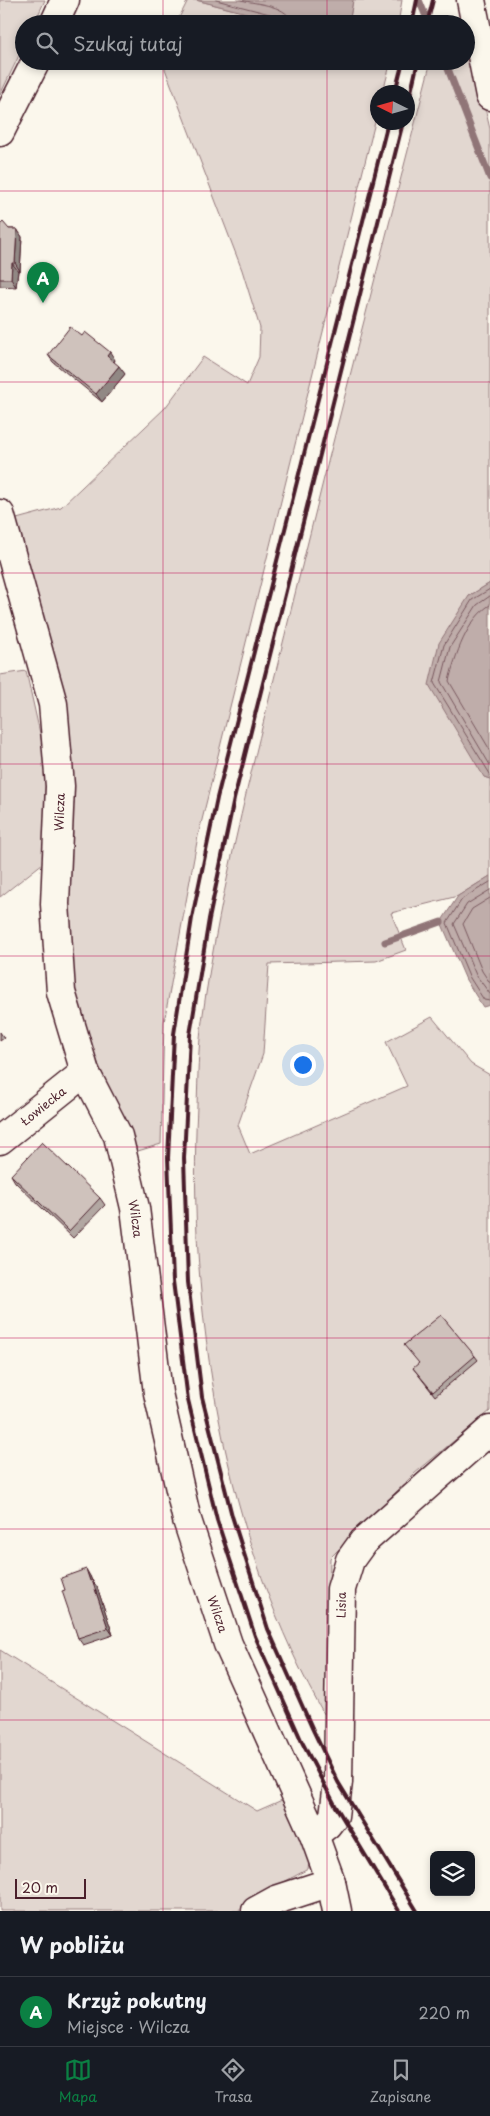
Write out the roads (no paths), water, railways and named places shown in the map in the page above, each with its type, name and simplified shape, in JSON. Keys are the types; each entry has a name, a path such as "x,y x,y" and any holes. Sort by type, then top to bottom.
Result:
{"street":[{"path":"58,15 66,0"},
{"path":"471,0 474,15"},
{"path":"475,20 490,96"},
{"path":"0,132 31,70"},
{"name":"Wilcza","path":"0,514 53,704 60,786 55,904 56,950 60,992 85,1072 118,1136 135,1208 158,1393 197,1552 228,1644 314,1835 331,1882 337,1911"},
{"name":"Łowiecka","path":"0,1140 85,1072"},
{"name":"Lisia","path":"314,1835 327,1825 334,1816 338,1782 341,1589 350,1560 363,1542 490,1430"},
{"path":"256,1911 276,1900 331,1882"}],"water":[{"path":"196,0 353,0 350,15 254,15"},
{"path":"490,583 490,779 484,777 429,685 439,643 469,596"},
{"path":"490,876 490,1005 483,1007 466,980 441,922 458,896"}],"waterway":[{"path":"419,0 425,15"},
{"path":"448,70 490,178"},
{"path":"385,942 441,922"}],"railway":[{"path":"414,15 417,0"},
{"path":"429,15 433,0"},
{"path":"397,85 401,70"},
{"path":"413,85 416,70"},
{"path":"386,130 217,798 192,918 174,1034 168,1158 173,1281 188,1400 217,1520 255,1636 302,1742 335,1805 399,1911"},
{"path":"401,130 234,799 209,919 190,1035 184,1158 188,1282 202,1397 232,1516 268,1629 313,1730 338,1782 417,1911"}],"place":[{"name":"Krzyż pokutny","path":"43,303"}]}
